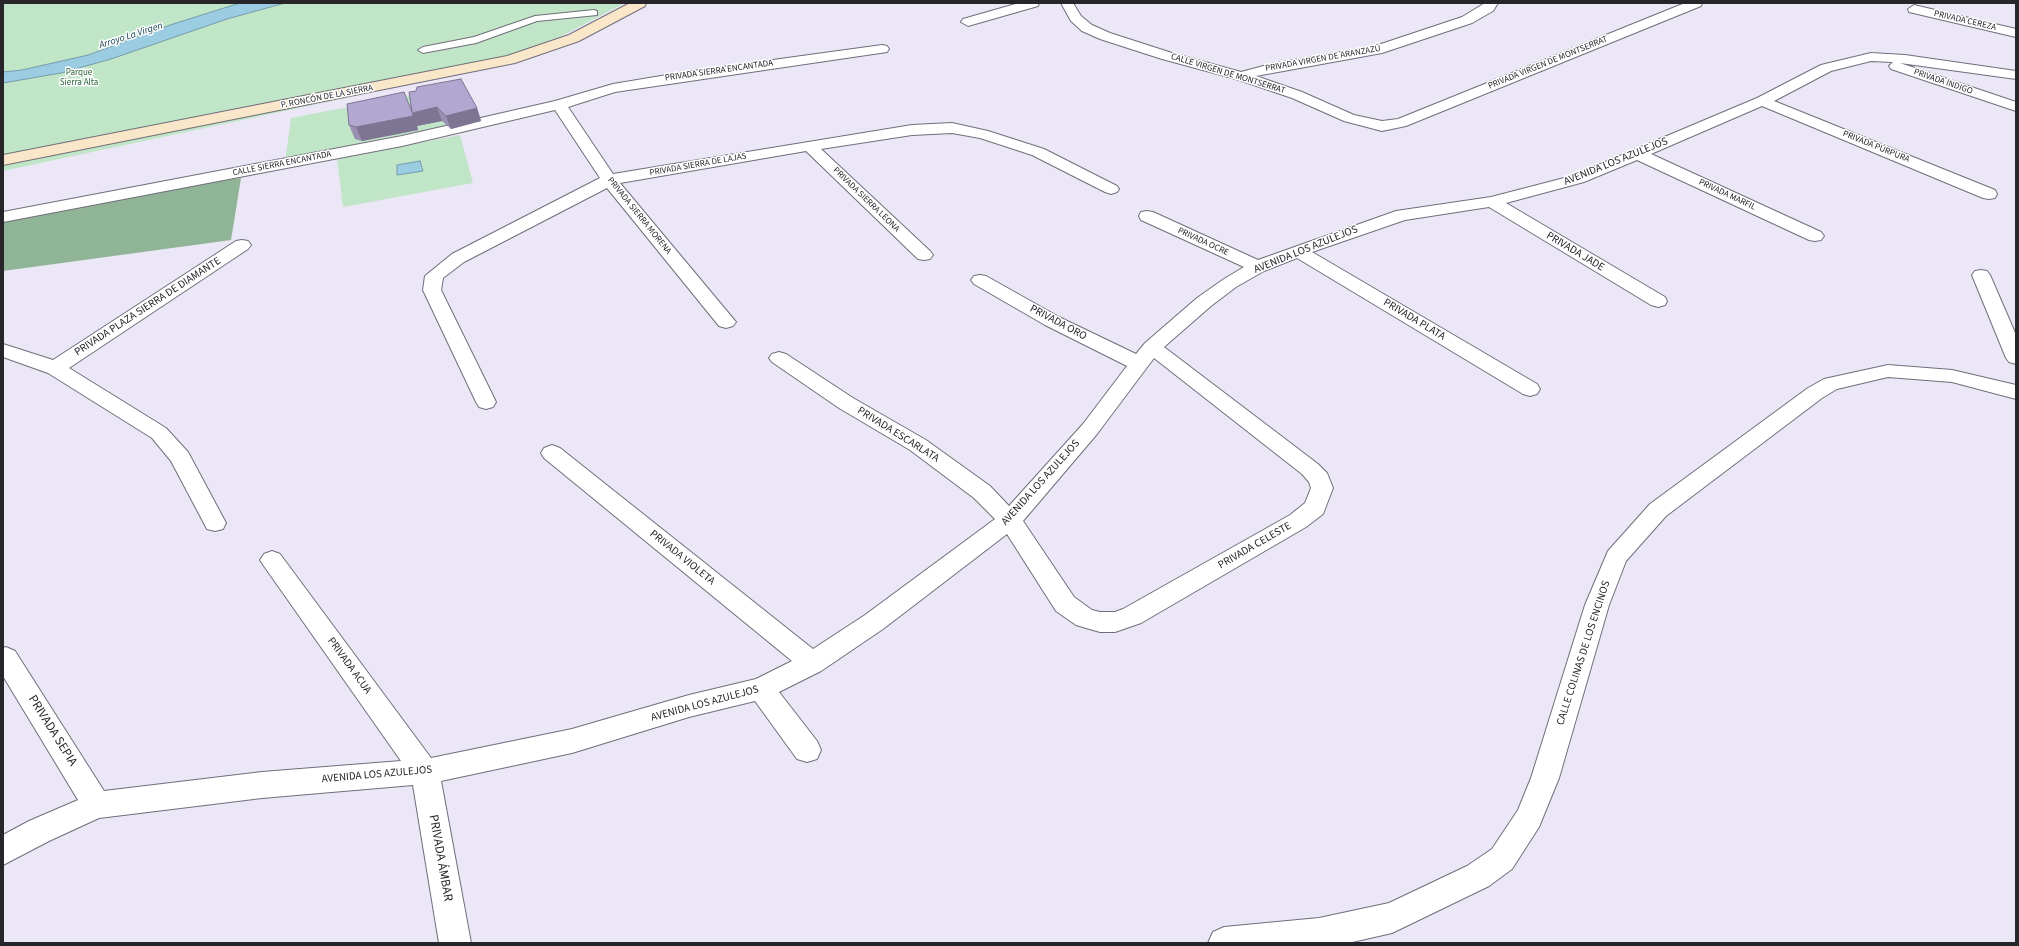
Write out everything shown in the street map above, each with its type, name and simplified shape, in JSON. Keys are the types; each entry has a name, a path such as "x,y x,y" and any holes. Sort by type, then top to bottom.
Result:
{"street":[{"name":"P. RONCÓN DE LA SIERRA","path":"142,118 476,56 530,42 566,27 611,3"},
{"name":"P. RONCÓN DE LA SIERRA","path":"3,160 510,60 574,38 640,3"},
{"path":"968,22 1034,3"},
{"name":"CALLE VIRGEN DE MONTSERRAT","path":"1067,3 1076,18 1087,28 1100,34 1167,56 1241,76 1297,95 1340,115 1359,121 1382,126 1401,123"},
{"name":"PRIVADA VIRGEN DE ARANZAZÚ","path":"1241,76 1271,68 1377,50 1467,20 1488,8 1492,3"},
{"name":"PRIVADA VIRGEN DE MONTSERRAT","path":"1401,123 1696,3"},
{"name":"PRIVADA CEREZA","path":"1914,9 2016,33"},
{"name":"PRIVADA SIERRA ENCANTADA","path":"559,105 613,88 646,82 882,49"},
{"name":"AVENIDA LOS AZULEJOS","path":"3,851 39,831 97,805 262,784 425,772 572,741 689,706 761,689 812,663 916,592 1010,520 1090,429 1145,355 1204,302 1230,283 1258,267 1298,251 1402,215 1492,202 1578,179 1762,101 1826,68 1871,57 1925,60 2016,75"},
{"name":"PRIVADA ÍNDIGO","path":"1871,57 2016,107"},
{"name":"PRIVADA PÚRPURA","path":"1762,101 1990,194"},
{"name":"PRIVADA SIERRA MORENA","path":"559,105 609,180 726,322"},
{"name":"CALLE SIERRA ENCANTADA","path":"3,217 402,141 559,105"},
{"name":"PRIVADA SIERRA DE LAJAS","path":"486,402 432,290 434,276 458,258 609,180 912,130 952,128 983,134 1038,152 1111,189"},
{"name":"PRIVADA SIERRA LEONA","path":"809,146 924,255"},
{"name":"PRIVADA MARFIL","path":"1638,154 1815,236"},
{"name":"PRIVADA JADE","path":"1492,202 1658,301"},
{"name":"PRIVADA OCRE","path":"1147,216 1258,267"},
{"name":"PRIVADA PLAZA SIERRA DE DIAMANTE","path":"55,368 242,245"},
{"name":"PRIVADA PLATA","path":"1298,251 1530,389"},
{"path":"1981,276 2016,358"},
{"name":"PRIVADA ORO","path":"980,280 1052,321 1145,355"},
{"path":"3,350 55,368 159,433 180,457 215,524"},
{"name":"PRIVADA CELESTE","path":"1010,520 1065,604 1085,618 1100,622 1115,622 1132,616 1291,525 1315,508 1322,488 1318,479 1310,469 1145,355"},
{"name":"PRIVADA ESCARLATA","path":"779,358 846,403 918,445 982,492 1010,520"},
{"name":"CALLE COLINAS DE LOS ENCINOS","path":"1224,943 1323,938 1392,918 1478,876 1502,859 1530,818 1545,778 1597,605 1616,557 1658,510 1815,393 1831,384 1888,371 1908,371 1952,376 2016,392"},
{"name":"PRIVADA VIOLETA","path":"552,454 812,663"},
{"name":"PRIVADA ACUA","path":"272,560 425,772"},
{"name":"PRIVADA SEPIA","path":"6,658 97,805"},
{"path":"761,689 807,750"},
{"name":"PRIVADA ÁMBAR","path":"425,772 455,943"}],"lane":[{"path":"423,50 476,40 536,19 552,16 594,13"}],"green space":[{"name":"Parque Sierra Alta","path":"3,3 625,3 510,63 3,171"},
{"path":"410,95 421,104 353,116 418,130 417,126 442,121 451,129 285,163 291,118"},
{"path":"460,135 473,183 343,207 337,159"},
{"path":"241,178 231,240 3,271 3,220 142,191"}],"water":[{"path":"240,3 285,3 227,19 111,59 61,73 3,83 3,72 22,70 88,55 173,24"},
{"path":"420,161 423,171 397,175 397,165"}],"building":[{"path":"461,79 477,108 446,116 437,107 412,113 413,116 356,127 349,125 347,104 404,92 412,112 409,92 416,91 417,87"}],"water label":[{"name":"Arroyo La Virgen","path":"131,36"}]}
